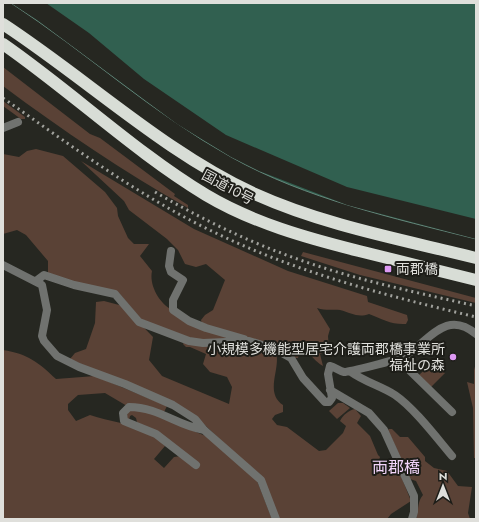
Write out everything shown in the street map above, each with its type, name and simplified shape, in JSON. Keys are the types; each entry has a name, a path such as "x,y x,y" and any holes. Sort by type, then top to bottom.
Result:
{"highway":[{"name":"国道10号","path":"3,24 88,83 159,137 215,173 256,195 360,229 476,258"},
{"name":"国道10号","path":"3,44 65,89 163,166 207,196 231,208 276,228 312,239 476,280"}],"street":[{"path":"3,128 18,122"},
{"path":"171,251 169,266 170,272 183,280 173,300 173,310 189,321 206,328 238,336 275,349 291,358 303,378 325,402 328,402 332,398 328,374 330,366 342,371 352,372 361,368 402,358 443,327 457,325 465,327 476,334"},
{"path":"3,265 42,285 46,303 46,322 42,336 44,341 57,356 79,367 125,384 173,405 195,419 204,430 261,480 276,519"},
{"path":"36,281 44,275 74,285 115,294 122,300 139,322 189,341 203,343 249,341"},
{"path":"402,358 408,368 452,412"},
{"path":"352,372 360,378 395,396 432,432 452,456"},
{"path":"330,390 369,413 384,430 414,496 414,512 412,519"},
{"path":"196,465 156,434 124,421 123,413 129,407 149,410 158,412 193,429 204,430"}],"shaded area":[{"path":"11,3 476,3 476,239 350,206 289,185 260,172 202,140 146,102 39,22"},
{"path":"3,67 90,134 100,138 175,194 174,196 188,205 188,208 140,180 94,150 3,86"},
{"path":"3,101 25,117 25,119 21,119 3,106"},
{"path":"36,149 63,156 105,192 117,208 118,216 128,238 134,244 149,244 140,256 152,271 152,282 156,293 167,307 206,326 241,339 211,341 187,338 141,319 119,293 78,283 48,273 48,261 26,235 17,230 3,234 3,154 19,157 27,151"},
{"path":"81,161 194,229 288,271 367,296 368,302 407,315 408,320 406,324 396,324 369,314 358,315 340,310 317,308 330,329 328,336 329,350 320,354 323,366 305,350 297,348 299,354 298,358 295,358 202,324 201,320 205,315 213,310 225,280 206,264 196,267 185,264 178,250 167,239 129,210 124,201"},
{"path":"303,252 476,298 476,303 360,275 301,256"},
{"path":"104,301 123,306 153,337 149,360 162,376 229,404 232,387 227,377 210,372 203,364 206,354 190,347 186,347 183,344 184,342 249,344 276,352 277,366 274,387 277,400 283,405 283,412 275,415 272,419 277,425 287,427 319,451 326,450 343,433 346,426 340,421 341,419 348,412 355,409 361,416 357,423 370,436 380,457 379,460 389,473 399,471 411,501 391,514 387,519 279,519 260,474 240,458 194,415 70,359 75,353 86,349 95,323 96,302"},
{"path":"3,350 26,356 44,368 56,379 95,376 167,406 164,412 127,406 105,393 78,395 68,404 68,410 76,421 90,415 148,432 165,446 154,459 164,468 174,457 181,456 137,422 136,418 132,415 130,416 129,420 125,419 129,410 143,410 208,437 256,478 272,519 3,519"},
{"path":"432,363 437,369 445,373 431,387 419,375"},
{"path":"476,363 476,458 474,458 473,408 467,382 474,384 474,370"},
{"path":"338,403 343,403 350,408 337,419 329,411"},
{"path":"392,429 400,437 408,437 425,457 425,461 434,468 447,471 458,486 472,487 468,513 470,519 416,519 419,503 423,495 416,481 410,479 388,430"}],"pier":[{"path":"11,3 46,3 89,33 144,79 226,135 347,187 476,219 476,239 347,205 259,171 231,157 177,124 37,20"}],"railway":[{"path":"3,98 136,189 191,221 220,235 251,249 314,273 410,301 476,317"},
{"path":"155,192 229,231 306,262 369,281 476,306"}],"place":[{"name":"両郡橋","path":"388,269"},
{"name":"小規模多機能型居宅介護両郡橋事業所 福祉の森","path":"453,357"}],"district":[{"name":"両郡橋","path":"396,467"}]}
